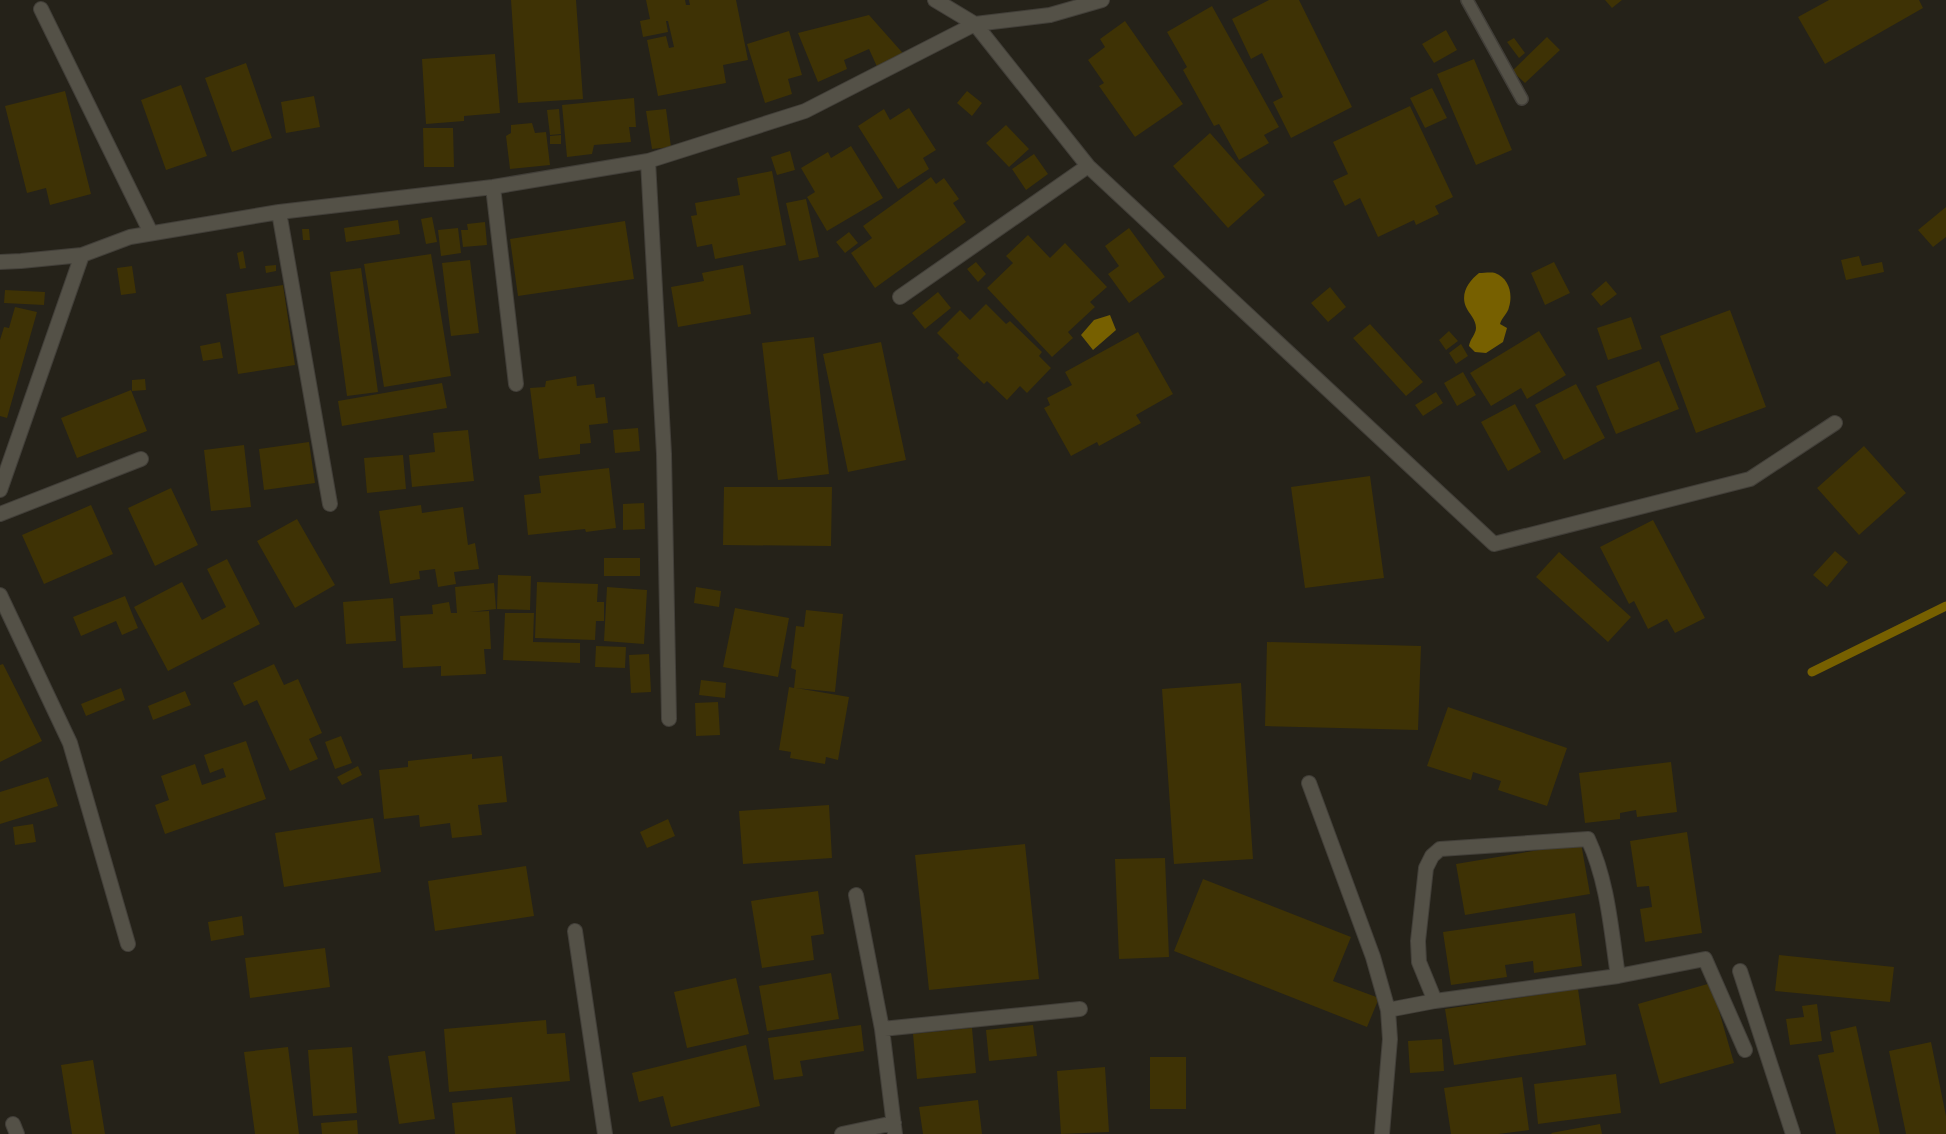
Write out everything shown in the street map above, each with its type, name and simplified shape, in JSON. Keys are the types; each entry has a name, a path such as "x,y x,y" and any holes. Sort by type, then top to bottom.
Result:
{"street":[{"path":"935,0 975,24 1088,166 1494,544 1750,479 1836,423"},
{"path":"0,262 82,254 130,237 279,212 492,187 648,161 806,111 975,24 1050,15 1102,0"},
{"path":"41,9 151,233"},
{"path":"648,161 664,454 669,719"},
{"path":"900,297 1088,166"},
{"path":"492,187 516,384"},
{"path":"279,212 330,504"},
{"path":"0,490 82,254"},
{"path":"0,514 141,459"},
{"path":"0,595 70,743 128,944"},
{"path":"1309,783 1373,956 1388,1010 1390,1039 1382,1134"},
{"path":"1435,1001 1419,962 1418,940 1426,868 1432,856 1440,849 1588,839 1595,855 1606,895 1618,976"},
{"path":"842,1134 895,1129 882,1029 856,895"},
{"path":"575,932 605,1134"},
{"path":"1388,1010 1435,1001 1618,976 1705,959 1746,1050"},
{"path":"1740,970 1794,1134"},
{"path":"882,1029 1080,1009"}],"lane":[{"path":"1467,0 1522,98"}],"shaded area":[{"path":"1479,273 1500,275 1507,283 1510,292 1508,309 1500,324 1507,328 1503,342 1486,353 1475,352 1469,346 1476,330 1476,325 1464,302 1467,288"},
{"path":"1110,315 1116,330 1093,350 1081,335 1094,320"}],"building":[{"path":"511,0 576,0 583,99 518,103"},
{"path":"646,0 685,0 686,5 690,5 689,0 736,0 748,60 723,65 726,83 658,96 647,40 666,36 669,48 674,47 668,21 666,21 668,32 643,37 640,21 650,19"},
{"path":"1269,0 1299,0 1352,107 1291,138 1273,102 1283,97 1262,53 1251,59 1232,19"},
{"path":"1605,0 1622,0 1612,8"},
{"path":"1829,0 1919,0 1923,8 1825,64 1798,17"},
{"path":"1212,6 1279,127 1264,135 1269,143 1239,160 1219,124 1214,126 1183,70 1187,67 1167,32"},
{"path":"869,15 908,59 879,71 869,49 844,60 847,69 818,82 798,33"},
{"path":"1125,21 1183,104 1135,137 1099,86 1104,83 1088,60 1105,47 1100,39"},
{"path":"1446,30 1457,50 1434,63 1422,44"},
{"path":"789,31 802,75 788,79 792,94 765,103 747,44"},
{"path":"1547,37 1560,50 1525,83 1512,71"},
{"path":"1514,38 1525,53 1519,58 1507,42"},
{"path":"495,54 500,113 464,116 464,121 426,124 422,59"},
{"path":"1474,59 1512,150 1476,165 1437,74"},
{"path":"246,63 272,138 232,152 205,78"},
{"path":"181,85 207,156 166,170 141,100"},
{"path":"1432,88 1447,118 1425,128 1410,98"},
{"path":"65,91 91,194 50,205 46,188 27,193 5,106"},
{"path":"967,91 982,103 972,116 957,103"},
{"path":"314,96 320,127 286,133 281,102"},
{"path":"634,98 636,127 629,127 631,142 594,145 592,154 567,157 562,105"},
{"path":"1410,106 1453,197 1435,206 1439,214 1416,225 1414,220 1378,237 1360,198 1345,206 1333,181 1348,174 1333,142"},
{"path":"909,108 936,150 923,158 929,169 898,189 858,126 884,109 890,120"},
{"path":"559,109 561,134 550,135 547,110"},
{"path":"666,109 671,147 652,149 646,111"},
{"path":"532,123 535,133 546,132 550,165 510,169 506,136 511,133 511,125"},
{"path":"1006,125 1029,149 1009,167 986,143"},
{"path":"423,128 453,128 454,167 424,167"},
{"path":"1210,133 1265,195 1228,228 1173,166"},
{"path":"561,135 561,144 550,144 550,136"},
{"path":"851,146 883,198 827,231 807,197 815,192 801,168 828,152 831,158"},
{"path":"790,151 795,170 777,175 771,157"},
{"path":"1034,154 1048,174 1026,190 1012,169"},
{"path":"772,171 786,245 715,259 712,244 697,247 691,216 697,215 695,203 740,195 737,178"},
{"path":"931,177 936,184 944,178 959,199 953,203 966,222 875,288 851,253 872,238 863,226"},
{"path":"806,199 819,257 799,261 786,203"},
{"path":"1946,207 1946,237 1933,247 1918,230"},
{"path":"432,217 437,242 426,244 421,219"},
{"path":"398,220 400,234 346,242 344,228"},
{"path":"625,221 634,279 518,296 510,239"},
{"path":"485,222 487,245 463,247 461,230 468,230 467,224"},
{"path":"458,228 461,253 441,256 438,230"},
{"path":"1129,228 1165,277 1129,303 1108,274 1119,266 1105,246"},
{"path":"302,229 309,229 310,240 303,240"},
{"path":"849,232 858,243 845,253 836,242"},
{"path":"1028,235 1050,258 1065,243 1107,287 1090,302 1095,307 1068,332 1073,338 1052,357 987,288 1013,263 1006,256"},
{"path":"243,251 246,268 240,269 237,253"},
{"path":"431,254 451,376 384,387 364,264"},
{"path":"1859,256 1862,266 1882,262 1884,272 1846,280 1841,260"},
{"path":"470,260 479,333 451,336 442,263"},
{"path":"976,262 986,274 978,282 967,269"},
{"path":"1554,262 1570,293 1545,305 1531,273"},
{"path":"276,265 276,271 266,273 265,266"},
{"path":"743,265 751,314 678,327 671,287 704,281 702,273"},
{"path":"132,266 136,293 121,295 117,268"},
{"path":"361,268 378,392 347,396 330,272"},
{"path":"1606,281 1617,294 1601,306 1591,294"},
{"path":"283,285 295,365 238,374 226,294"},
{"path":"1330,287 1346,307 1328,322 1311,303"},
{"path":"5,290 45,292 44,305 4,303"},
{"path":"938,292 951,308 925,329 912,313"},
{"path":"986,304 1006,324 1010,321 1042,352 1039,356 1051,368 1027,393 1020,386 1007,400 987,381 984,384 957,358 959,355 937,333 960,310 970,320"},
{"path":"15,307 37,312 7,418 0,416 0,340 4,327 9,328"},
{"path":"1730,310 1766,407 1696,433 1660,336"},
{"path":"1631,317 1642,349 1608,360 1597,328"},
{"path":"1370,324 1423,382 1406,396 1353,338"},
{"path":"1449,331 1458,341 1446,350 1439,340"},
{"path":"1539,331 1566,375 1527,399 1521,388 1491,406 1470,373"},
{"path":"1138,332 1173,394 1136,415 1141,423 1099,446 1097,442 1071,456 1044,408 1050,405 1047,398 1072,385 1065,372"},
{"path":"814,337 829,474 778,480 762,343"},
{"path":"220,342 223,358 203,361 200,346"},
{"path":"881,342 906,460 848,472 823,354"},
{"path":"1461,344 1468,356 1456,364 1449,353"},
{"path":"1659,361 1679,409 1616,434 1596,386"},
{"path":"1463,372 1476,395 1457,406 1444,383"},
{"path":"576,376 577,386 594,384 596,398 605,397 608,423 589,425 591,443 580,444 580,454 539,459 530,388 545,387 546,381"},
{"path":"145,379 146,390 132,391 132,380"},
{"path":"442,383 447,408 342,426 338,401"},
{"path":"1576,384 1605,438 1564,460 1535,405"},
{"path":"131,390 147,431 77,458 61,418"},
{"path":"1436,392 1443,403 1423,416 1415,405"},
{"path":"1515,404 1541,452 1508,471 1481,422"},
{"path":"638,428 640,451 615,453 613,430"},
{"path":"468,430 474,481 412,487 409,455 435,452 433,433"},
{"path":"309,442 315,483 264,490 259,449"},
{"path":"244,445 251,507 211,511 204,450"},
{"path":"1864,446 1906,493 1859,535 1817,488"},
{"path":"403,455 406,489 367,493 364,458"},
{"path":"609,468 616,528 586,532 585,529 528,535 524,495 541,493 539,476"},
{"path":"1370,476 1384,578 1305,588 1291,487"},
{"path":"724,487 832,487 831,546 723,545"},
{"path":"171,488 198,545 155,566 128,508"},
{"path":"644,503 645,529 623,530 623,504"},
{"path":"91,505 113,554 44,584 22,535"},
{"path":"421,505 422,513 463,507 468,545 475,543 479,569 454,572 456,584 438,587 435,569 419,571 420,579 390,584 379,511"},
{"path":"297,519 335,585 295,608 257,541"},
{"path":"1653,520 1705,618 1675,633 1667,619 1648,629 1634,601 1629,604 1600,547"},
{"path":"1835,551 1848,562 1827,587 1813,575"},
{"path":"1559,552 1631,617 1608,642 1536,577"},
{"path":"604,558 640,558 640,576 604,576"},
{"path":"227,559 260,624 168,671 134,607 182,582 202,620 226,607 207,569"},
{"path":"498,575 531,576 530,610 497,609"},
{"path":"537,582 598,584 597,602 604,602 604,621 596,621 595,640 535,638"},
{"path":"494,583 496,609 470,612 489,611 491,649 484,649 486,674 441,676 441,666 403,668 400,616 433,614 432,605 449,602 451,613 457,613 455,587"},
{"path":"607,587 647,590 644,644 604,641"},
{"path":"696,587 721,591 719,607 694,603"},
{"path":"125,596 138,628 122,635 116,621 81,636 73,617"},
{"path":"393,598 396,641 346,644 343,602"},
{"path":"735,608 789,618 778,677 723,667"},
{"path":"806,610 843,614 835,692 796,688 849,697 838,760 826,757 825,764 790,758 791,752 779,750 789,687 794,688 796,670 791,668 796,626 804,627"},
{"path":"505,613 534,613 533,642 580,643 580,663 503,660"},
{"path":"1267,642 1421,646 1418,730 1265,726"},
{"path":"596,646 626,647 625,668 595,667"},
{"path":"649,654 651,692 631,693 629,655"},
{"path":"3,664 42,741 0,762 0,665"},
{"path":"274,664 284,685 298,679 322,733 309,739 318,759 290,771 257,700 244,706 233,683"},
{"path":"701,680 726,683 725,698 699,695"},
{"path":"1241,683 1253,859 1174,864 1162,689"},
{"path":"121,688 125,700 86,716 81,704"},
{"path":"185,691 191,705 153,720 148,706"},
{"path":"718,702 720,735 696,736 695,703"},
{"path":"1448,707 1567,748 1547,806 1498,790 1501,781 1473,772 1471,780 1427,766"},
{"path":"341,736 352,763 335,769 325,742"},
{"path":"246,741 266,799 165,834 155,805 169,800 161,776 195,764 202,785 226,777 223,768 210,773 204,755"},
{"path":"472,754 472,759 502,756 507,802 478,805 482,835 452,838 450,823 420,827 419,815 384,819 379,770 408,767 408,761"},
{"path":"1671,762 1677,812 1637,817 1636,810 1620,813 1620,819 1585,823 1579,773"},
{"path":"358,766 362,775 342,785 337,777"},
{"path":"48,777 58,806 0,824 0,792"},
{"path":"829,805 832,858 743,864 739,811"},
{"path":"373,818 381,872 284,887 275,833"},
{"path":"668,819 675,836 647,848 640,832"},
{"path":"33,824 36,842 15,845 13,827"},
{"path":"1687,832 1702,933 1645,942 1640,909 1652,907 1649,886 1637,887 1630,841"},
{"path":"1581,843 1590,894 1465,915 1456,864"},
{"path":"1025,844 1039,979 929,990 915,855"},
{"path":"1165,858 1169,957 1119,959 1115,859"},
{"path":"526,866 534,916 435,931 428,881"},
{"path":"1203,879 1351,937 1333,981 1379,998 1367,1027 1174,951"},
{"path":"818,891 824,934 811,936 814,960 762,968 751,901"},
{"path":"1575,913 1582,966 1534,973 1533,961 1505,965 1507,977 1451,985 1443,932"},
{"path":"242,916 244,935 211,941 208,922"},
{"path":"325,948 330,987 250,998 245,958"},
{"path":"1779,955 1894,967 1890,1002 1775,991"},
{"path":"831,973 839,1019 767,1031 759,986"},
{"path":"736,978 749,1034 687,1048 674,992"},
{"path":"1711,983 1734,1063 1660,1084 1638,1004"},
{"path":"1578,989 1586,1045 1454,1065 1445,1009"},
{"path":"1817,1004 1822,1041 1790,1045 1786,1019 1804,1017 1802,1006"},
{"path":"546,1020 547,1034 565,1033 570,1081 449,1092 444,1029"},
{"path":"861,1025 864,1051 800,1061 803,1076 774,1080 768,1038"},
{"path":"1033,1025 1037,1056 989,1061 986,1030"},
{"path":"1856,1026 1880,1134 1836,1134 1818,1055 1834,1052 1830,1032"},
{"path":"972,1028 976,1073 917,1079 913,1034"},
{"path":"1442,1039 1444,1071 1410,1073 1408,1041"},
{"path":"1931,1042 1946,1116 1946,1134 1906,1134 1889,1051"},
{"path":"746,1045 760,1106 671,1127 663,1096 639,1102 632,1073"},
{"path":"288,1047 299,1134 255,1134 244,1052"},
{"path":"352,1047 357,1113 313,1116 308,1050"},
{"path":"425,1051 435,1119 399,1124 388,1056"},
{"path":"1150,1057 1186,1057 1186,1109 1150,1109"},
{"path":"93,1060 105,1134 72,1134 61,1065"},
{"path":"1105,1067 1109,1132 1061,1134 1057,1071"},
{"path":"1616,1074 1621,1113 1538,1124 1534,1084"},
{"path":"1522,1077 1529,1130 1498,1134 1451,1134 1444,1088"},
{"path":"512,1097 516,1134 455,1134 452,1103"},
{"path":"978,1100 982,1134 923,1134 919,1107"},
{"path":"357,1120 358,1134 322,1134 321,1123"},
{"path":"1600,1124 1602,1134 1551,1133"}],"waterway":[{"path":"1812,672 1946,606"}]}
